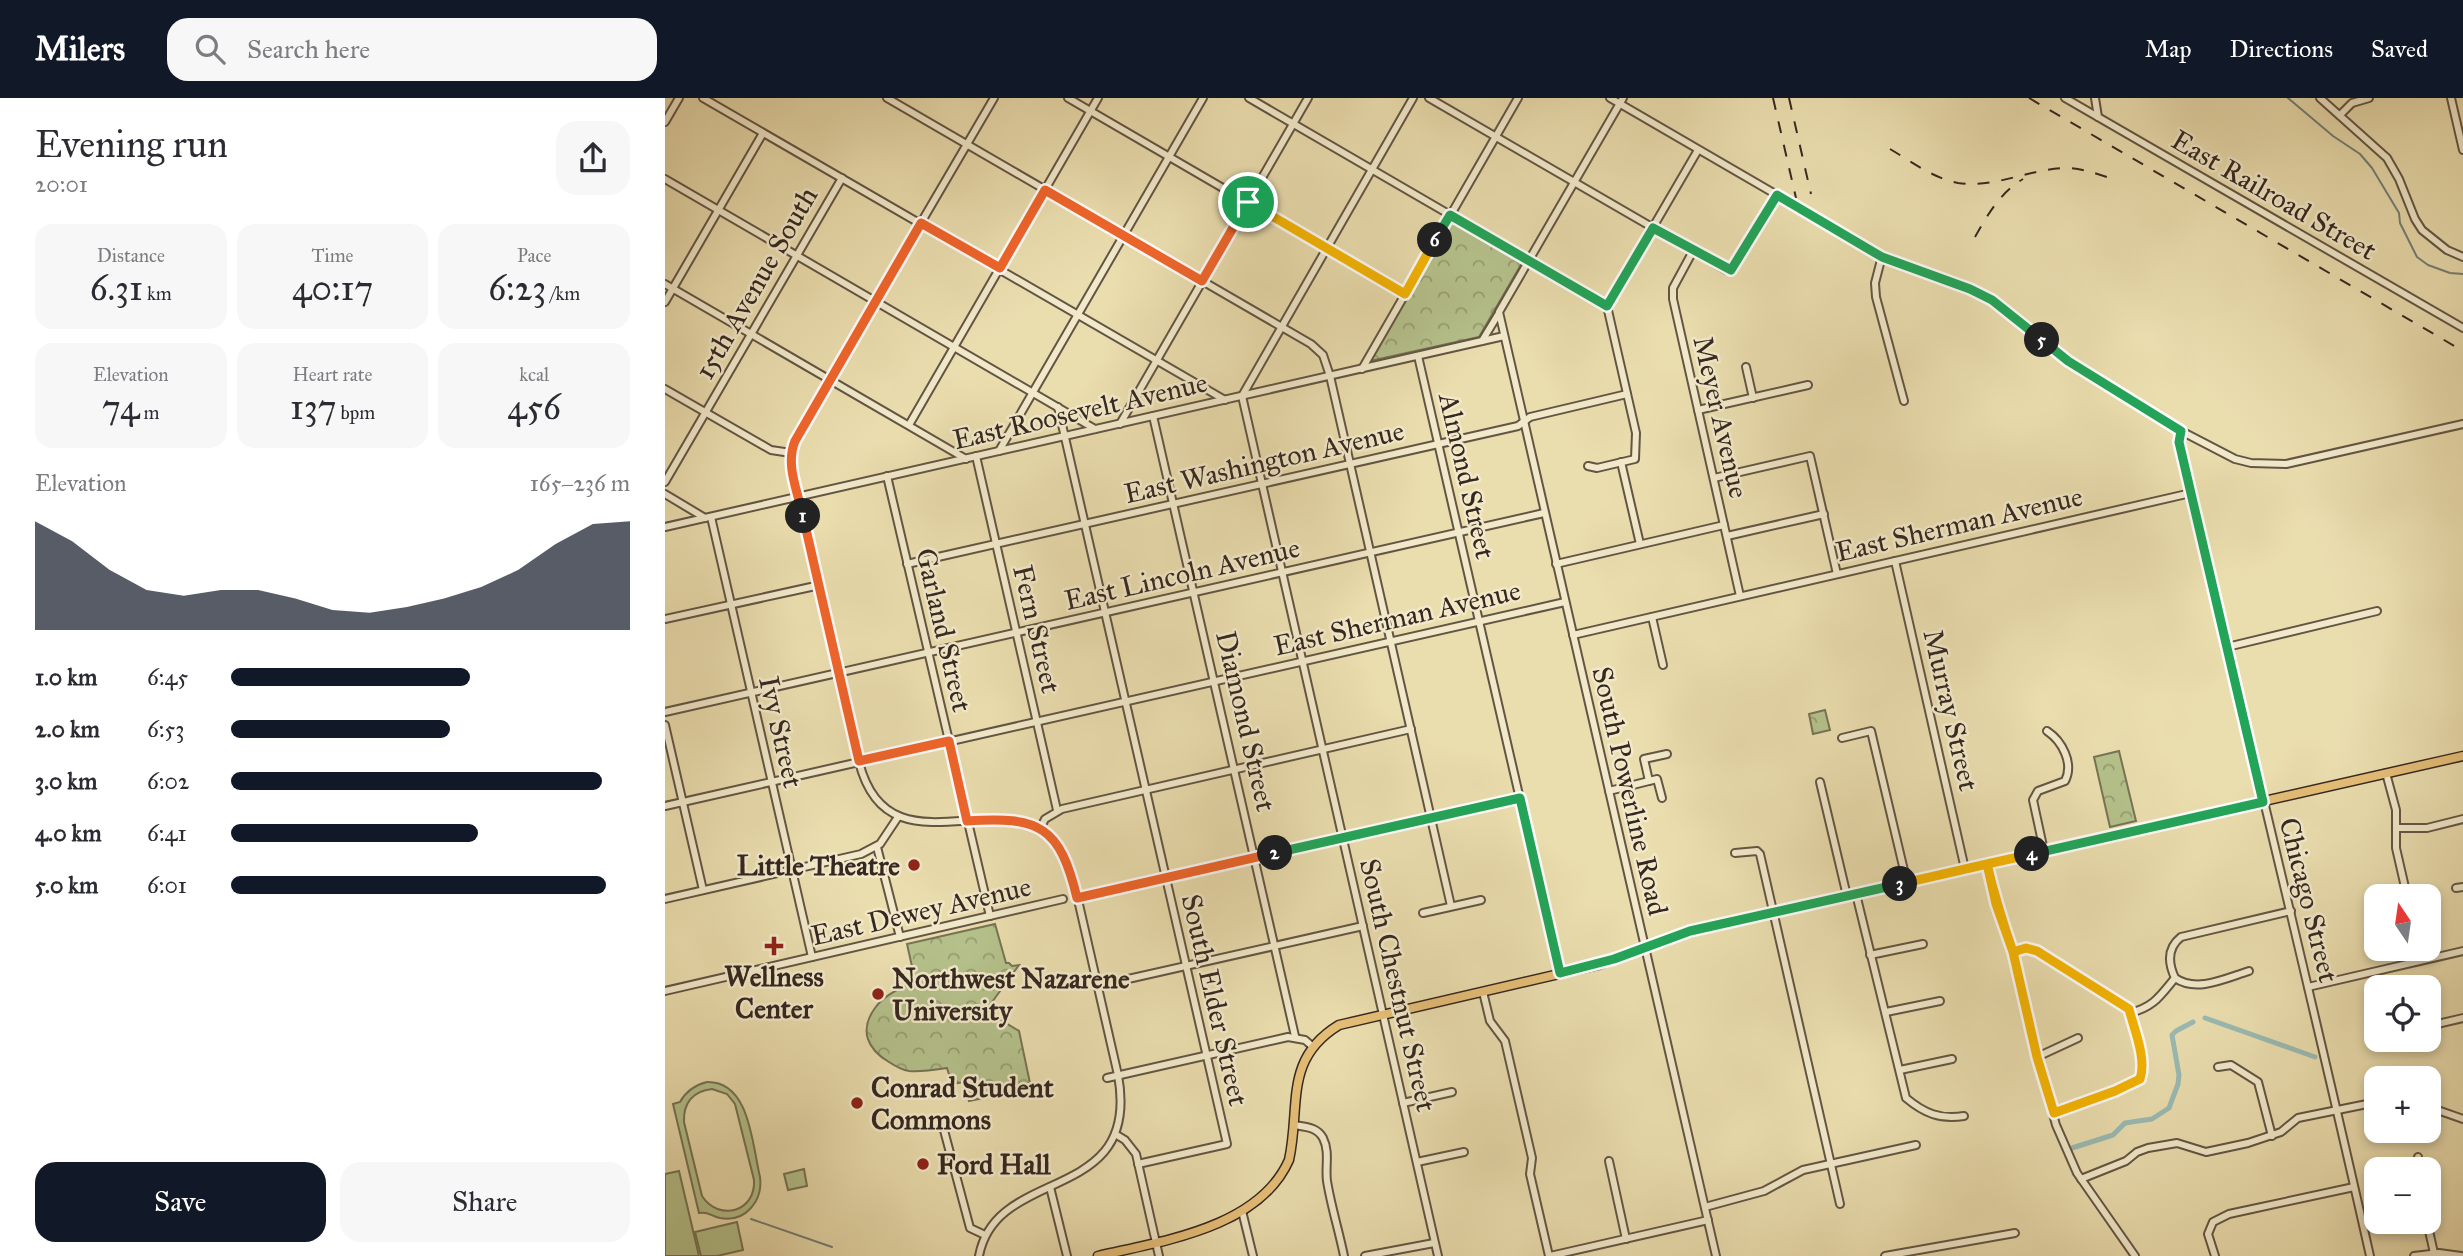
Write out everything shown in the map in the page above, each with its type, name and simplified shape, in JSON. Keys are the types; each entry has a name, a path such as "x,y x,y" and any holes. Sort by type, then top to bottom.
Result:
{"main road":[{"path":"1098,1256 1195,1233 1242,1211 1270,1190 1284,1172 1292,1149 1301,1069 1313,1046 1324,1034 1339,1025 1606,962 1690,931 2463,756"}],"street":[{"path":"665,122 679,98"},
{"path":"703,98 1225,400"},
{"path":"888,98 1318,349 1330,376 1451,906"},
{"path":"979,1256 985,1235 999,1217 1016,1204 1087,1169 1098,1160 1115,1134 1122,1102 1118,1075 1077,898 1064,854 1052,839 1039,829 1012,819 920,822 898,817 879,802 868,788 859,761 790,453 798,433 993,98"},
{"path":"1068,98 1405,294"},
{"path":"909,425 1098,98"},
{"path":"999,451 1203,98"},
{"path":"1249,98 1607,306"},
{"path":"1120,424 1308,98"},
{"path":"1241,396 1413,98"},
{"path":"1429,98 1693,251 1731,270 1777,195"},
{"path":"1361,369 1518,98"},
{"path":"1610,98 1622,101 1698,150 1882,257 1970,289 1992,300 2068,361 2181,431 2235,459 2251,463 2283,464 2463,424"},
{"name":"East Railroad Street","path":"2065,98 2463,328"},
{"path":"2095,98 2098,117"},
{"path":"2320,98 2387,158 2418,225 2447,250 2463,257"},
{"path":"2340,115 2352,103 2369,98"},
{"path":"2451,98 2460,121 2463,150"},
{"path":"1482,341 1622,101"},
{"path":"665,302 763,133"},
{"path":"1588,466 1597,468 1635,459 1636,433 1607,306 1698,150"},
{"name":"15th Avenue South","path":"665,482 842,178"},
{"path":"665,179 1095,429"},
{"name":"Meyer Avenue","path":"1693,251 1672,294 1740,596"},
{"path":"1882,257 1875,283 1876,297 1904,401"},
{"path":"665,284 966,459"},
{"name":"South Powerline Road","path":"1499,312 1716,1256"},
{"name":"East Roosevelt Avenue","path":"665,527 1504,336"},
{"name":"Almond Street","path":"1418,356 1560,973"},
{"path":"1746,368 1753,398"},
{"path":"1698,410 1808,385"},
{"path":"665,389 771,450 790,453"},
{"name":"East Washington Avenue","path":"908,564 1518,426 1530,417 1627,394"},
{"name":"South Chestnut Street","path":"1241,396 1437,1256"},
{"name":"South Elder Street","path":"1058,407 1227,1144 1138,1164"},
{"name":"Diamond Street","path":"1153,416 1295,1037"},
{"name":"Chicago Street","path":"2181,431 2179,442 2370,1256"},
{"name":"Fern Street","path":"976,456 1057,810"},
{"path":"1713,478 1810,456 1837,574"},
{"path":"1621,462 1640,544"},
{"name":"Garland Street","path":"887,476 990,916"},
{"name":"East Sherman Avenue","path":"1573,635 2191,493"},
{"path":"665,494 708,517"},
{"name":"East Lincoln Avenue","path":"665,712 1544,513"},
{"path":"1727,536 1824,514"},
{"name":"Ivy Street","path":"708,517 812,957"},
{"path":"1556,564 1724,525"},
{"name":"Murray Street","path":"1895,561 1965,869"},
{"path":"665,619 820,585"},
{"name":"East Sherman Avenue","path":"665,806 1565,602"},
{"path":"2227,647 2377,611"},
{"path":"1652,617 1663,665"},
{"path":"665,725 703,890"},
{"path":"1039,829 1045,819 1057,810 1411,729"},
{"path":"2044,851 2033,800 2038,791 2065,781 2068,774 2062,744 2047,731"},
{"path":"1842,738 1871,732 1907,883"},
{"path":"1649,781 1644,759 1667,754"},
{"path":"2386,773 2396,810 2396,848 2404,884"},
{"path":"1609,791 1657,779 1662,798"},
{"path":"1820,782 1886,1012 1906,1098 1919,1109 1933,1115 1952,1118 1964,1116"},
{"path":"1077,898 1520,798"},
{"path":"665,899 861,854 877,847 898,817"},
{"path":"2396,828 2427,828 2463,819"},
{"path":"877,847 900,937"},
{"path":"1735,853 1751,850 1760,854 1840,1203"},
{"path":"1987,864 1996,904 2013,952 2037,1057 2066,1149 2081,1179 2135,1256"},
{"name":"East Dewey Avenue","path":"665,991 1063,900"},
{"path":"1423,913 1481,900"},
{"path":"2175,978 2169,959 2176,941 2181,937 2291,911"},
{"path":"1097,986 1363,926"},
{"path":"1870,955 1923,944"},
{"path":"2013,952 2026,948 2037,951 2129,1009 2141,1058 2140,1079 2054,1113"},
{"path":"2441,956 2463,951"},
{"path":"2308,987 2418,961"},
{"path":"2175,978 2192,985 2210,983 2249,971"},
{"path":"2130,1013 2146,1009 2175,978"},
{"path":"1483,992 1490,1021 1505,1041 1532,1158 1530,1174 1550,1256 1708,1220"},
{"path":"1886,1012 1940,1001"},
{"path":"2441,1023 2463,1018"},
{"path":"1107,1078 1295,1037 1313,1046"},
{"path":"2037,1057 2078,1038"},
{"path":"1900,1070 1952,1059"},
{"path":"2218,1067 2231,1065 2258,1082 2272,1136"},
{"path":"1403,1103 1451,1092"},
{"path":"2081,1179 2126,1161 2137,1152 2148,1148 2177,1143 2206,1152 2272,1136 2298,1118 2364,1104"},
{"path":"2441,1111 2463,1119"},
{"path":"941,1119 970,1228 985,1235"},
{"path":"1294,1125 1317,1130 1322,1138 1328,1157 1327,1183 1344,1256"},
{"path":"1115,1134 1132,1148 1138,1164 1159,1256"},
{"path":"1705,1207 1764,1191 1803,1170 1916,1145"},
{"path":"1417,1162 1464,1152"},
{"path":"1609,1160 1626,1239"},
{"path":"1050,1187 1067,1256"},
{"path":"2215,1256 2207,1234 2213,1222 2229,1214 2354,1187"},
{"path":"1242,1211 1252,1256"},
{"path":"1885,1256 2015,1233"},
{"path":"2430,1234 2434,1253"},
{"path":"1365,1256 1434,1243"},
{"path":"2414,1256 2434,1253 2461,1256"}],"green space":[{"path":"1452,221 1522,263 1479,337 1370,361"},
{"path":"1825,710 1830,730 1813,734 1809,714"},
{"path":"2119,751 2136,821 2110,827 2094,757"},
{"path":"995,924 1006,963 1019,965 987,1009 989,1013 1019,1031 1031,1088 969,1101 964,1082 952,1084 947,1068 909,1071 881,1057 868,1038 867,1024 883,999 915,980 907,944"},
{"path":"707,1082 721,1084 741,1103 751,1132 760,1177 759,1194 751,1208 738,1217 729,1219 699,1213 673,1104 680,1102 695,1087","holes":["712,1089 727,1094 735,1104 754,1180 749,1200 735,1210 726,1211 709,1204 702,1196 684,1115 687,1104 699,1092"]},
{"path":"804,1169 807,1186 788,1190 784,1174"},
{"path":"679,1171 699,1256 665,1256 665,1174"},
{"path":"737,1222 743,1250 717,1256 701,1256 695,1232"}],"waterway":[{"path":"2288,98 2333,136 2360,154 2372,168 2399,213 2400,223 2417,257 2428,265 2450,273 2463,274"},
{"path":"2205,1018 2315,1057"},
{"path":"2072,1148 2113,1135 2125,1123 2152,1119 2169,1108 2179,1075 2172,1035 2193,1022"},
{"path":"751,1219 832,1247"}],"railway":[{"path":"1773,98 1796,198"},
{"path":"1789,98 1811,194"},
{"path":"2029,98 2463,351"},
{"path":"1890,149 1931,173 1958,183 1986,183 2070,168 2107,177"},
{"path":"1975,237 2001,197 2023,179"}],"place":[{"name":"Little Theatre","path":"914,865"},
{"name":"Wellness Center","path":"774,946"},
{"name":"Northwest Nazarene University","path":"878,994"},
{"name":"Conrad Student Commons","path":"857,1103"},
{"name":"Ford Hall","path":"923,1164"}],"route":[{"path":"1248,202 1202,281 1045,190 1000,268 921,223 798,433 790,453 859,761 949,741 967,821 1012,819 1039,829 1052,839 1064,854 1077,898 1520,798 1560,973 1614,959 1690,931 1987,864 1996,904 2013,952 2037,1057 2054,1113 2140,1079 2141,1058 2129,1009 2037,951 2026,948 2013,952 2002,923 1996,904 1989,872 1987,864 2263,802 2179,442 2181,431 2068,361 1992,300 1970,289 1882,257 1777,195 1731,270 1726,270 1653,228 1607,306 1450,215 1405,294 1248,202"}]}
